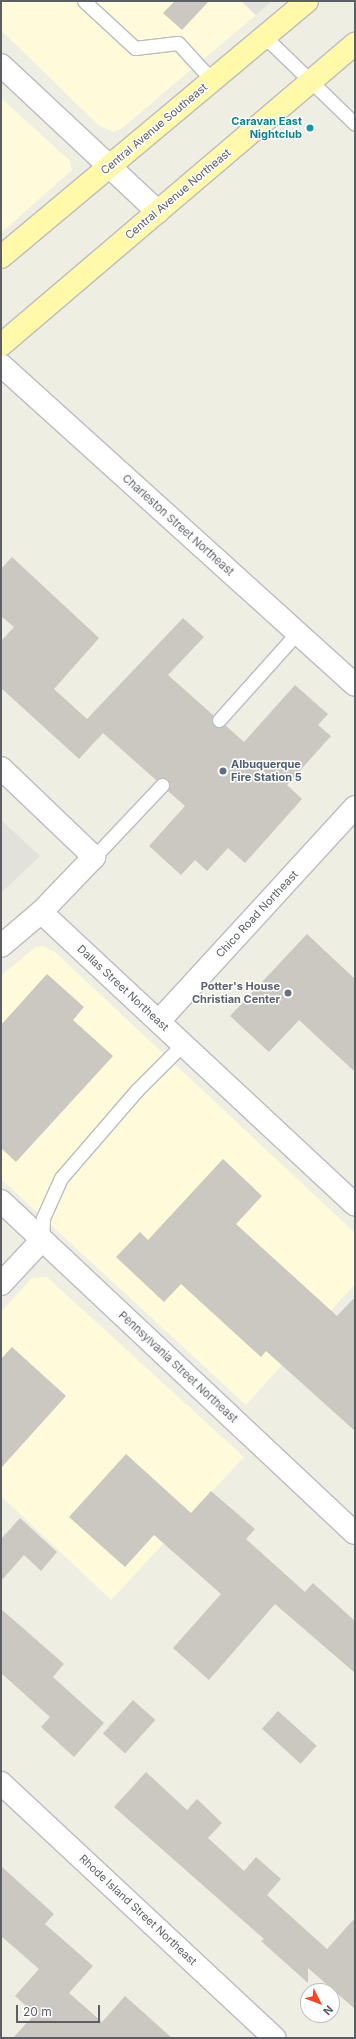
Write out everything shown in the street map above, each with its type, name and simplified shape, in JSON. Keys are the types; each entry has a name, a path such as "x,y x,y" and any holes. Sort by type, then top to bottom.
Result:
{"main road":[{"name":"Central Avenue Southeast","path":"1,257 307,1"},
{"name":"Central Avenue Northeast","path":"1,345 355,44"}],"street":[{"path":"1,65 158,212"},
{"name":"Charleston Street Northeast","path":"1,365 355,685"},
{"path":"1,768 94,857 41,912 1,946"},
{"name":"Chico Road Northeast","path":"159,1021 355,807"},
{"name":"Dallas Street Northeast","path":"41,912 355,1205"},
{"name":"Pennsylvania Street Northeast","path":"1,1201 355,1533"},
{"path":"1,1284 42,1240"},
{"name":"Rhode Island Street Northeast","path":"1,1783 274,2038"}],"lane":[{"path":"84,1 135,48 178,43 213,80"},
{"path":"265,37 355,124"},
{"path":"219,720 297,633"},
{"path":"94,857 162,785"},
{"path":"42,1240 43,1218 61,1178 136,1091 183,1044"}],"shaded area":[{"path":"1,1 241,1 256,15 121,129 113,132 98,125 1,30"},
{"path":"241,1 272,1 256,15"},
{"path":"1,98 69,160 72,170 1,233"},
{"path":"1,820 40,856 1,893"},
{"path":"43,946 55,952 355,1233 355,1284 246,1405 1,1179 1,976 35,947"},
{"path":"47,1277 244,1457 111,1600 1,1496 1,1312 32,1278"}],"building":[{"path":"175,1 209,1 182,30 163,13"},
{"path":"12,557 99,638 54,689 87,719 183,618 204,637 168,675 213,715 214,726 225,725 244,742 295,685 328,714 318,725 331,736 287,785 302,799 245,863 228,848 207,871 195,860 181,875 149,846 185,806 168,791 168,779 156,780 103,733 79,759 1,688 1,641 14,627 1,616 1,569"},
{"name":"Potter's House Christian Center","path":"307,934 355,979 355,1072 299,1020 269,1052 230,1016"},
{"path":"47,974 84,1007 73,1020 113,1056 16,1162 1,1148 1,1025"},
{"path":"223,1159 262,1196 236,1224 337,1316 355,1297 355,1431 266,1351 261,1357 181,1284 164,1302 116,1257 140,1232 148,1240"},
{"path":"12,1347 66,1396 1,1468 1,1359"},
{"path":"126,1454 191,1513 211,1491 255,1529 246,1539 305,1592 313,1583 355,1621 355,1673 275,1604 209,1680 173,1648 221,1594 154,1535 125,1567 69,1517"},
{"path":"20,1518 57,1552 41,1571 24,1555 1,1581 1,1539"},
{"path":"1,1609 64,1664 53,1677 104,1723 74,1757 41,1727 50,1717 1,1673"},
{"path":"133,1700 155,1720 125,1754 103,1733"},
{"path":"278,1711 317,1746 301,1764 262,1729"},
{"path":"146,1772 187,1810 197,1799 222,1823 208,1838 244,1871 256,1857 281,1879 267,1895 327,1949 355,1918 355,2009 340,1996 340,1983 325,1983 308,1968 308,1983 261,1941 264,1939 114,1807"},
{"path":"1,1866 54,1914 45,1924 93,1966 69,1993 102,2022 125,1996 172,2038 13,2038 35,2014 15,1996 39,1969 1,1936"}],"place":[{"name":"Caravan East Nightclub","path":"310,128"},
{"name":"Albuquerque Fire Station 5","path":"223,771"},
{"name":"Potter's House Christian Center","path":"288,993"}]}
